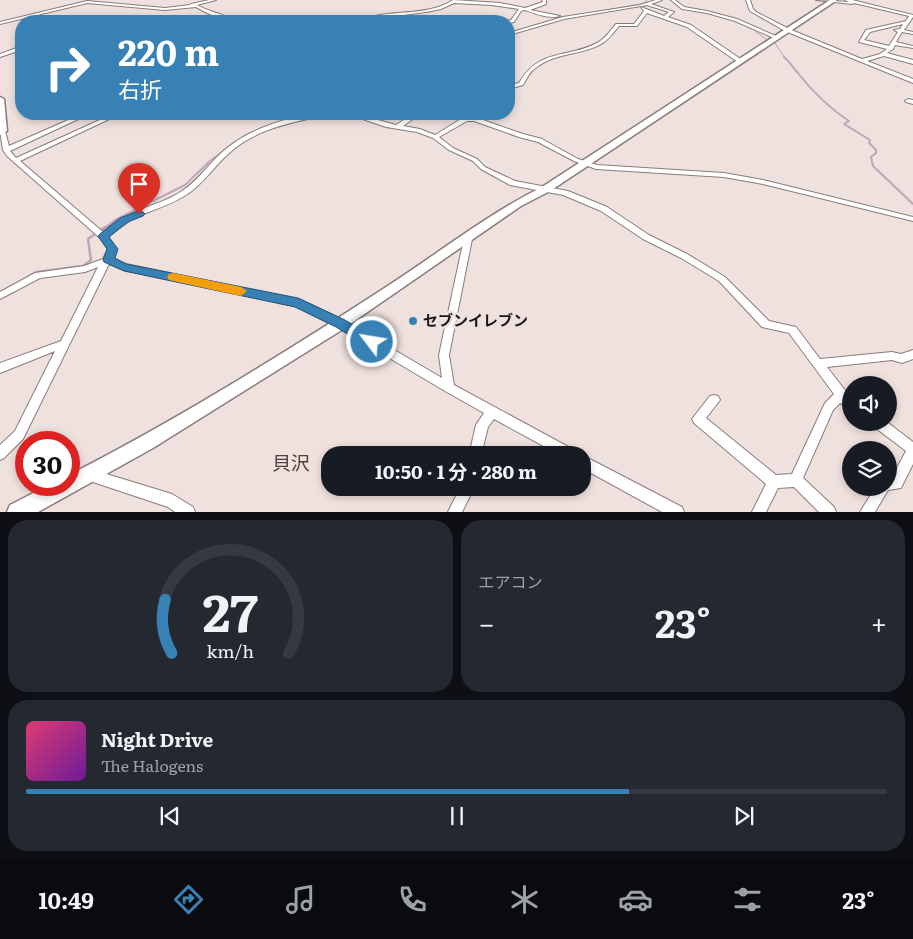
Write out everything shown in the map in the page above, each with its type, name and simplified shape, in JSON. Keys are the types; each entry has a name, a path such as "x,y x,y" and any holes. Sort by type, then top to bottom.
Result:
{"street":[{"path":"96,2 104,0"},
{"path":"182,7 198,0"},
{"path":"182,7 214,0"},
{"path":"515,18 520,10 545,3 544,0"},
{"path":"515,32 572,16 640,6 660,0"},
{"path":"673,0 683,8 736,20 776,37"},
{"path":"748,0 751,10 787,30 913,81"},
{"path":"17,512 90,475 210,407 341,324 517,204 546,189 787,30 828,0 860,4"},
{"path":"848,0 912,16 884,54"},
{"path":"387,15 425,11 455,1 495,4 524,9 548,16 572,16"},
{"path":"31,15 82,2 166,9 197,6 202,12 217,15"},
{"path":"646,4 672,12 665,17"},
{"path":"640,6 646,11 689,26 740,61"},
{"path":"515,86 521,84 528,69 539,63 599,44 618,25 635,25 646,11"},
{"path":"0,23 15,19"},
{"path":"913,26 906,23 868,32 861,41 913,47"},
{"path":"887,28 913,33"},
{"path":"0,56 15,50"},
{"path":"862,60 884,54 913,62"},
{"path":"0,99 1,131 6,150 103,236 112,249 19,435 0,454"},
{"path":"6,150 73,120"},
{"path":"16,160 104,120"},
{"path":"103,236 124,220 155,208 182,194 198,182 225,152 239,142 291,120"},
{"path":"372,120 397,127 418,130 475,160 482,168 514,183 565,193 604,209 646,237 684,256 722,279 766,324 792,330 841,394 829,406 796,480"},
{"path":"397,127 408,120"},
{"path":"435,138 463,120"},
{"path":"488,120 540,140 583,164 596,167 724,175 763,182 913,219"},
{"path":"449,388 444,355 468,239"},
{"path":"0,296 38,275 85,268 108,260 124,267 298,303 341,324 449,388 555,446"},
{"path":"0,368 66,343"},
{"path":"818,364 892,356 902,359 913,354"},
{"path":"714,400 698,419 774,482 796,480 829,512"},
{"path":"477,446 482,425 492,412"},
{"path":"889,431 913,450 897,481"},
{"path":"591,466 677,512"},
{"path":"90,475 172,501 188,512"},
{"path":"759,512 774,482"},
{"path":"455,512 463,496"},
{"path":"868,512 877,496"}],"waterway":[{"path":"572,16 641,4 646,2 646,0"},
{"path":"72,5 86,1"},
{"path":"515,31 562,17"},
{"path":"756,32 766,39"},
{"path":"775,43 785,58"},
{"path":"785,58 821,99 849,121 844,124 870,140 869,143 876,150 876,153 871,157 873,166 913,204"},
{"path":"103,229 115,220 185,185 210,161 239,140"},
{"path":"32,275 36,272 83,266 91,260 88,239 105,227"}],"slow traffic":[{"path":"173,277 241,291"}],"place":[{"name":"セブンイレブン","path":"413,321"}],"district":[{"name":"貝沢","path":"291,463"}],"route":[{"path":"139,214 124,220 103,236 112,249 108,260 124,267 298,303 372,342"}]}
